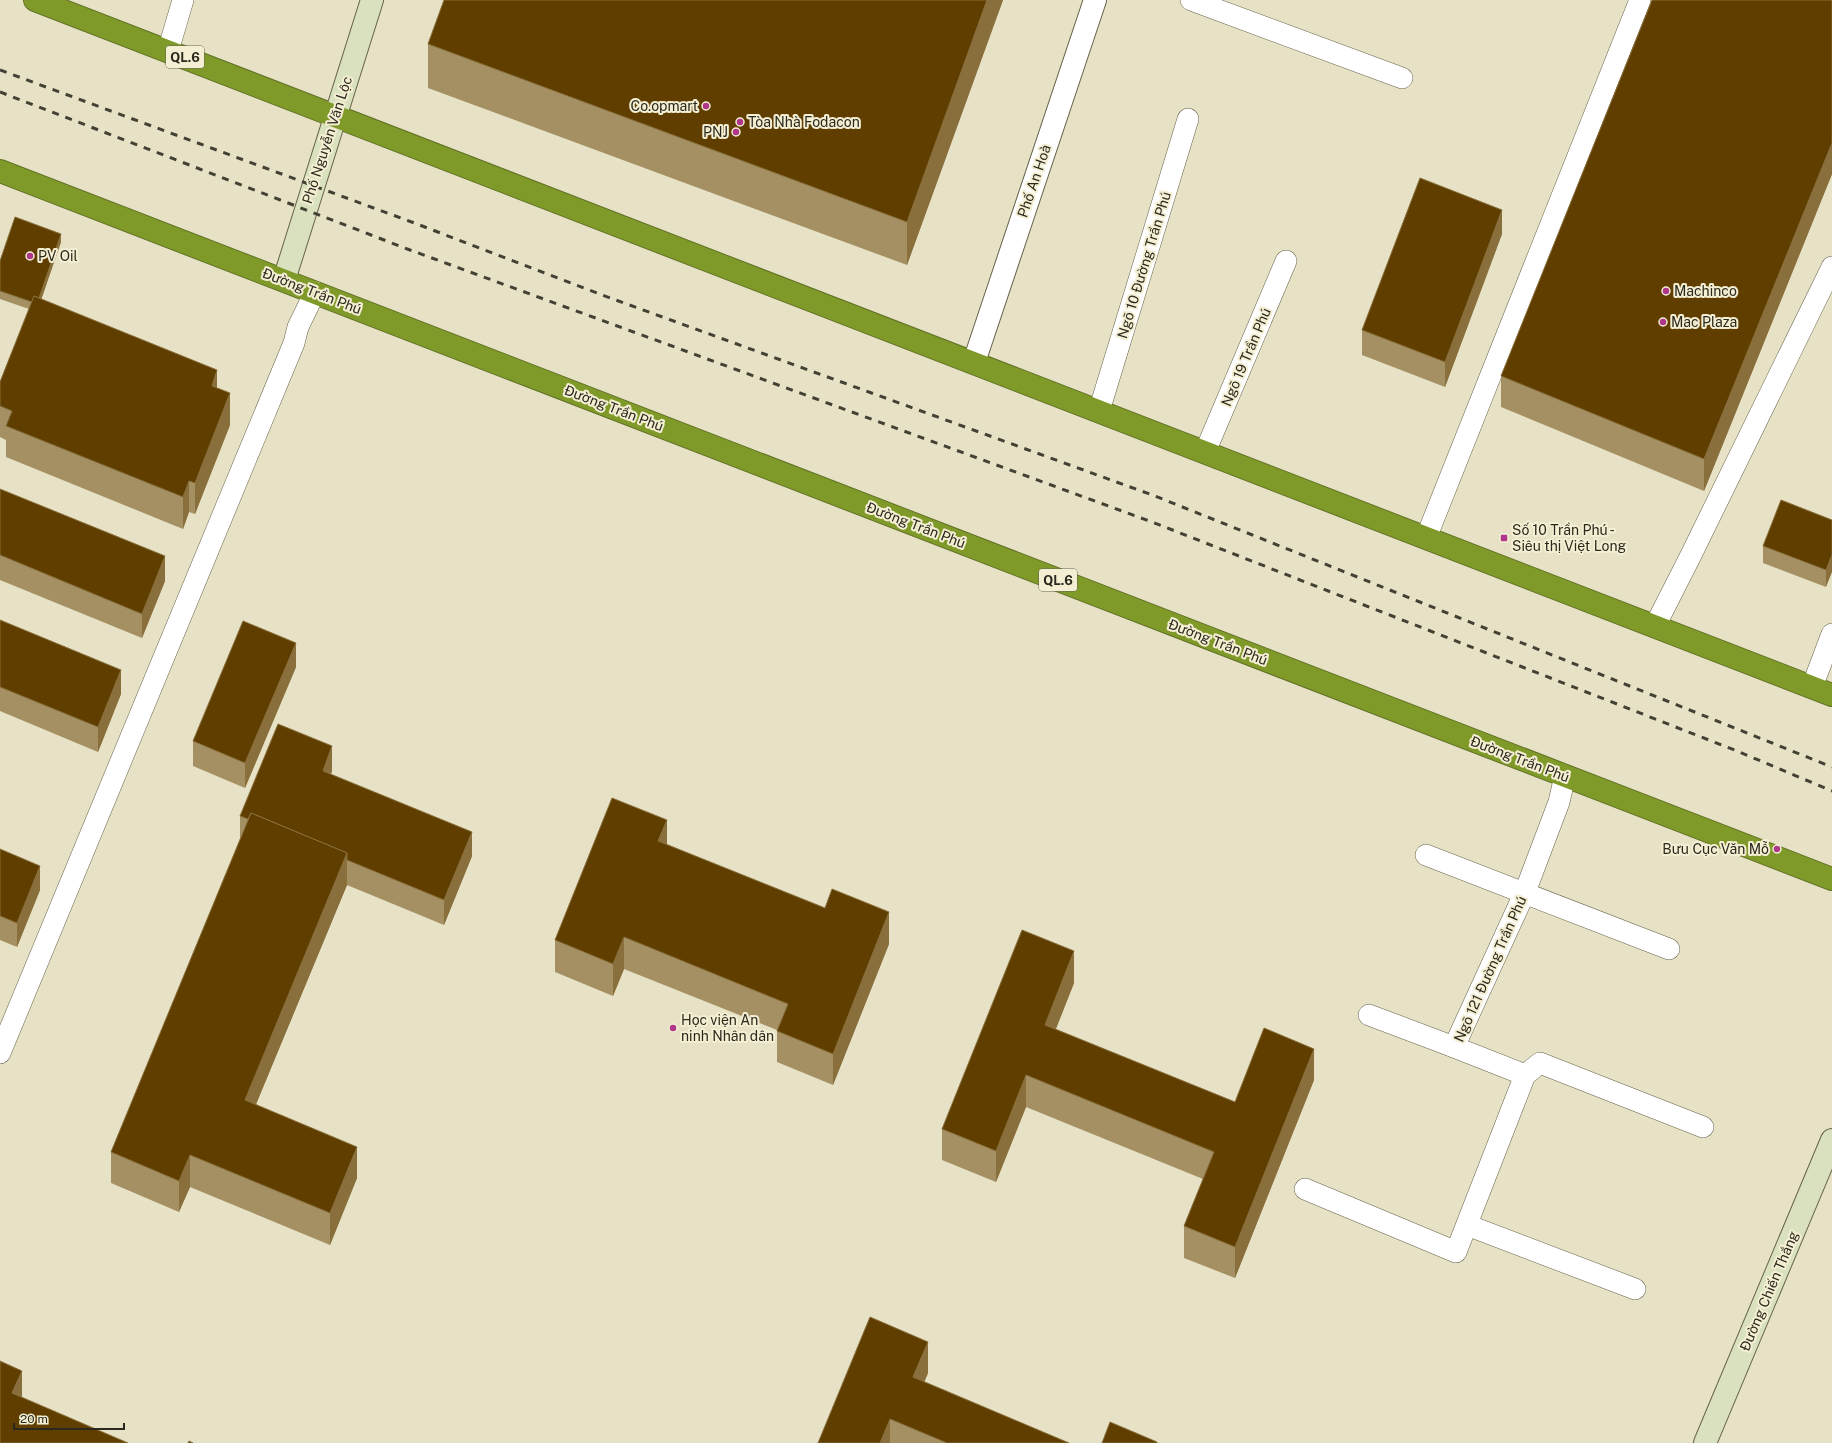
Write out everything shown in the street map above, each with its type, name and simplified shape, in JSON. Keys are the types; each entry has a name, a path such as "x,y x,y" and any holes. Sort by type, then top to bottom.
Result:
{"highway":[{"name":"QL.6","path":"44,2 1822,691"},
{"name":"Đường Trần Phú","path":"0,171 1832,879"}],"street":[{"name":"Phố Nguyễn Văn Lộc","path":"284,280 372,0"},
{"name":"Phố An Hoà","path":"974,362 1095,0"},
{"name":"Đường Chiến Thắng","path":"1705,1443 1832,1140"}],"lane":[{"path":"168,51 183,0"},
{"path":"1191,0 1402,78"},
{"path":"1426,538 1640,0"},
{"name":"Ngõ 10 Đường Trần Phú","path":"1099,411 1188,118"},
{"name":"Ngõ 19 Trần Phú","path":"1205,452 1286,261"},
{"path":"1655,626 1832,267"},
{"path":"0,1053 291,351 298,327 315,292"},
{"path":"1822,691 1832,634"},
{"name":"Ngõ 121 Đường Trần Phú","path":"1525,1075 1454,1047 1525,892 1559,802 1565,776"},
{"path":"1426,855 1525,892 1669,949"},
{"path":"1369,1015 1454,1047"},
{"path":"1305,1189 1456,1252 1525,1075 1540,1063 1703,1127"},
{"path":"1467,1225 1635,1289"}],"building":[{"name":"Tòa Nhà Fodacon","path":"444,0 987,0 907,222 428,44"},
{"name":"Machinco","path":"1652,0 1832,0 1832,143 1704,459 1501,376"},
{"path":"1420,178 1502,210 1445,362 1362,330"},
{"name":"PV Oil","path":"15,217 61,234 39,298 34,296 32,302 0,291 0,261"},
{"path":"34,296 217,370 212,386 230,393 195,483 189,481 183,497 6,426 12,411 0,406 0,382"},
{"path":"0,489 165,556 142,614 0,555"},
{"path":"1781,500 1832,520 1832,555 1826,570 1763,546"},
{"path":"0,620 121,670 98,727 0,687"},
{"path":"243,621 296,643 245,763 193,741"},
{"path":"278,724 332,746 323,771 472,832 444,900 347,860 347,853 251,813 248,819 240,816"},
{"path":"612,798 667,820 658,841 825,908 832,889 889,912 833,1054 777,1031 788,1004 624,937 613,964 555,940"},
{"path":"251,813 347,853 245,1100 357,1147 330,1213 190,1155 179,1181 111,1152"},
{"path":"0,849 40,866 17,923 0,916"},
{"path":"1022,930 1074,951 1045,1025 1235,1102 1264,1028 1314,1049 1235,1247 1184,1226 1214,1152 1026,1075 996,1151 942,1129"},
{"path":"870,1317 928,1342 913,1377 1069,1443 947,1443 890,1419 880,1443 818,1443"},
{"path":"0,1361 22,1371 12,1393 128,1443 0,1443"},
{"path":"1110,1422 1157,1442 1157,1443 1102,1443"}],"railway":[{"path":"0,70 417,224 602,295 1155,496 1832,767"},
{"path":"0,92 410,250 1152,522 1737,751 1832,791"}],"place":[{"name":"Co.opmart","path":"706,106"},
{"name":"Tòa Nhà Fodacon","path":"740,122"},
{"name":"PNJ","path":"736,132"},
{"name":"PV Oil","path":"30,256"},
{"name":"Machinco","path":"1666,291"},
{"name":"Mac Plaza","path":"1663,322"},
{"name":"Số 10 Trần Phú - Siêu thị Việt Long","path":"1504,538"},
{"name":"Bưu Cục Văn Mỗ","path":"1777,849"},
{"name":"Học viện An ninh Nhân dân","path":"673,1028"}]}
